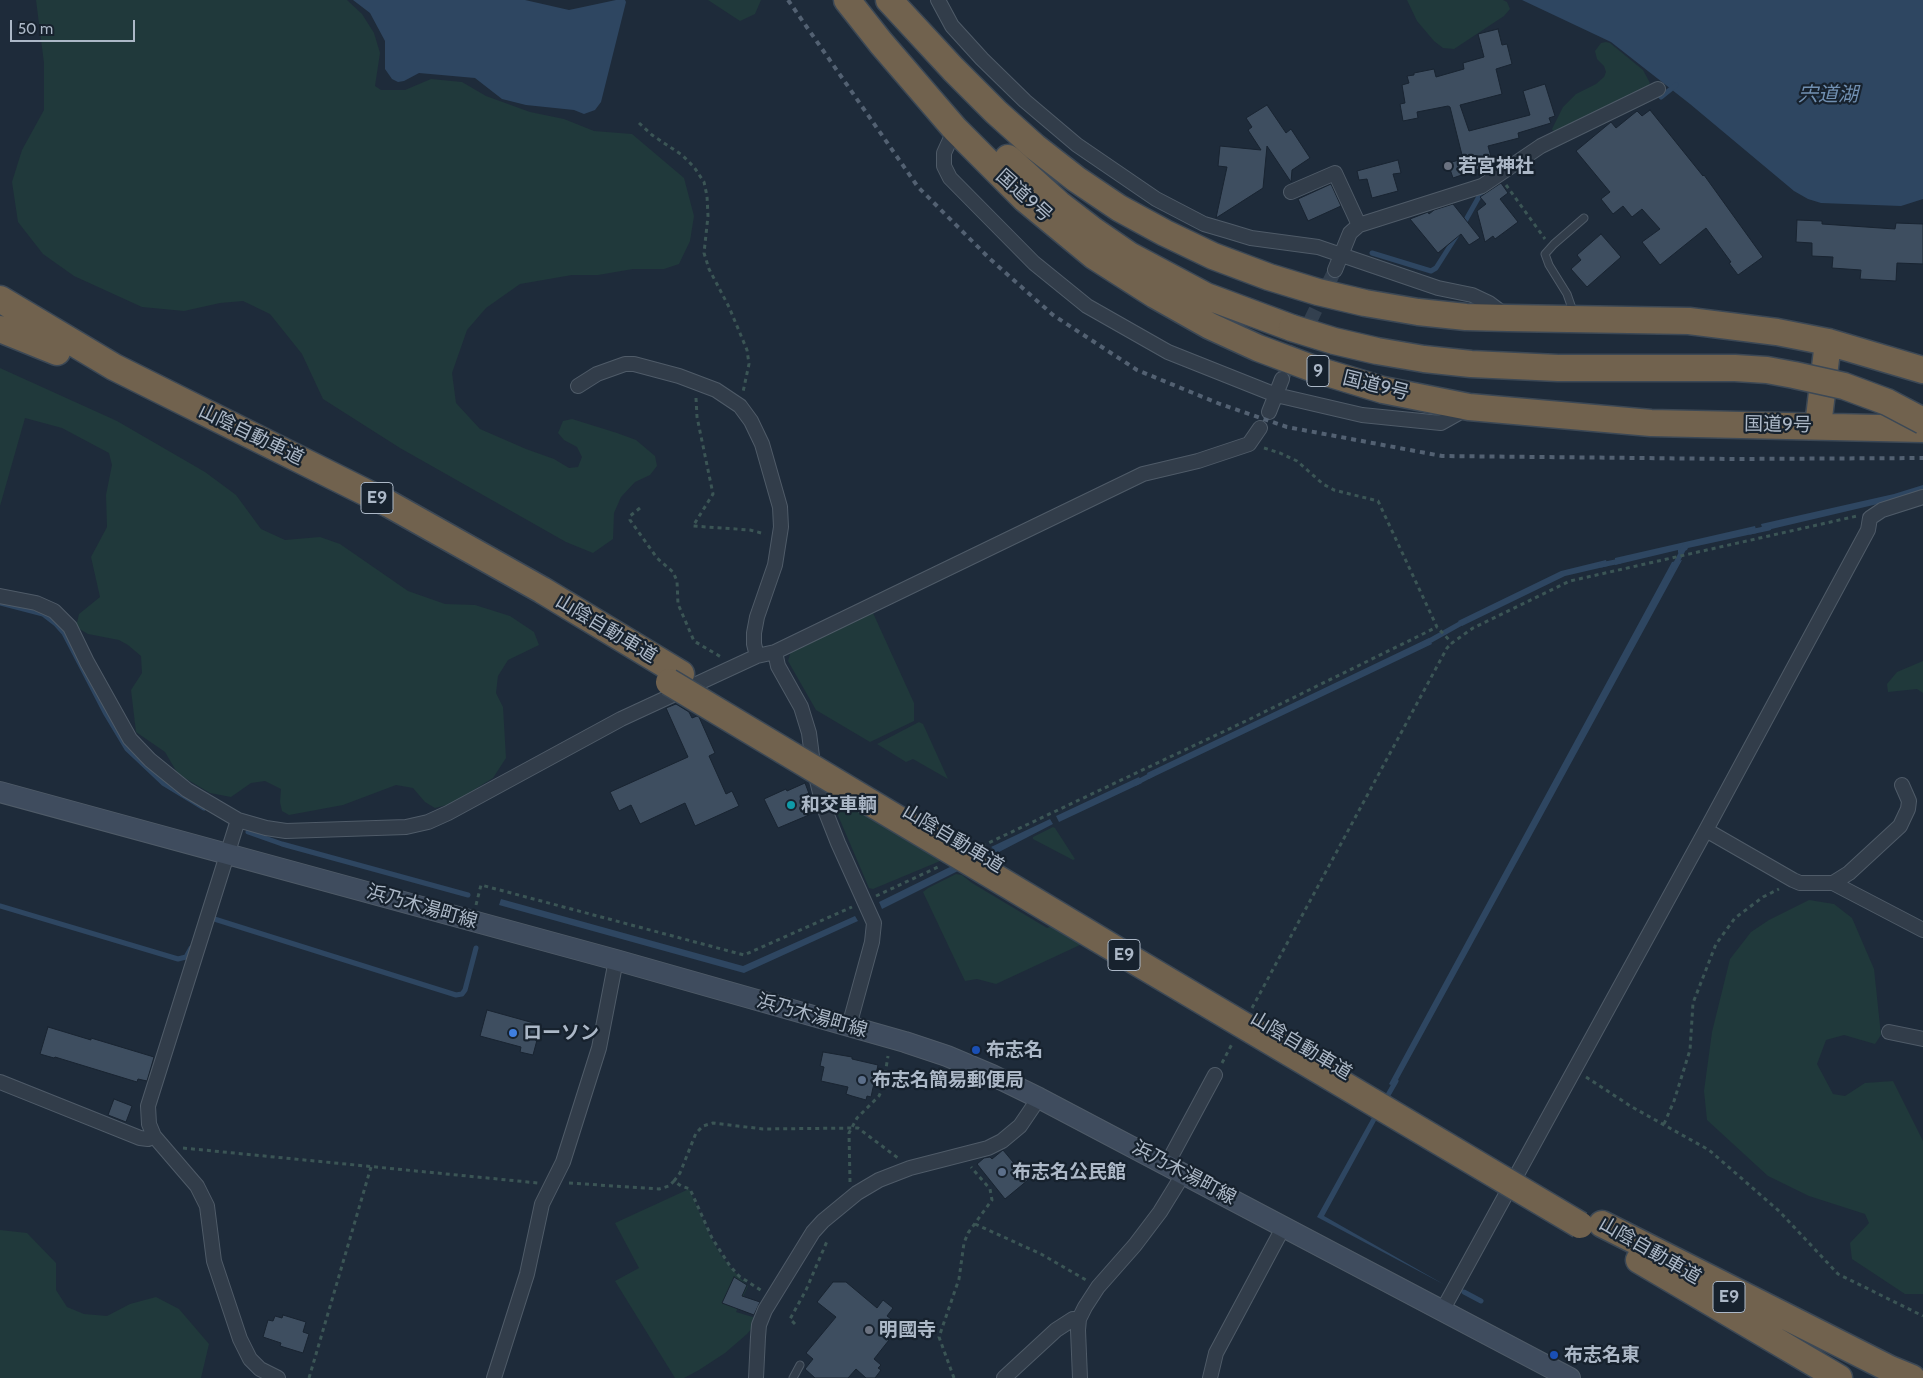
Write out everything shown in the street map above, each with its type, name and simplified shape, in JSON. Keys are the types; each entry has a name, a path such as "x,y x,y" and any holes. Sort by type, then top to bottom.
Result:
{"highway":[{"name":"国道9号","path":"847,0 881,43 955,129 1025,200 1094,256 1155,295 1210,326 1258,348 1314,369 1383,390 1469,407 1651,423 1818,426 1919,422"},
{"path":"864,0 991,142 1059,204 1129,255 1206,296 1295,322 1339,328 1384,338 1471,350 1554,354 1692,352 1770,357 1806,362 1853,374 1892,389 1923,405"},
{"path":"885,0 957,86 1008,138 1034,164 1101,219 1137,242 1176,263 1334,341 1424,359 1471,364 1558,368 1735,368 1785,373 1865,393 1887,402 1919,422"},
{"path":"889,0 953,69 996,112 1035,147 1076,179 1119,208 1213,256 1318,292 1365,303 1418,312 1466,317 1689,321 1776,332 1828,342 1923,370"},
{"name":"E9","path":"0,286 61,344"},
{"name":"山陰自動車道","path":"0,299 61,344"},
{"name":"山陰自動車道","path":"0,319 114,367 388,504 542,590 675,678 898,806 1590,1221 1871,1378"},
{"name":"E9","path":"0,329 61,344"},
{"path":"1818,426 1828,342"},
{"path":"1590,1221 1912,1378"},
{"name":"山陰自動車道","path":"1590,1221 1664,1275 1839,1378"},
{"path":"1664,1275 1709,1312 1810,1378"}],"main road":[{"name":"浜乃木湯町線","path":"0,792 616,960 849,1026 947,1056 992,1074 1176,1169 1560,1376"}],"street":[{"path":"938,0 952,26 1025,101 1077,145 1156,199 1197,220 1220,229 1251,238 1318,247 1430,285 1472,295 1489,303 1508,318"},
{"path":"1335,270 1350,234 1360,225 1482,186 1542,146 1658,89"},
{"path":"955,129 944,153 944,166 950,178 1034,263 1087,306 1168,352 1276,396 1362,416 1441,423 1469,407"},
{"path":"1291,192 1335,172 1360,225"},
{"path":"578,386 597,374 626,364 634,364 698,382 728,396 740,406 751,421 762,444 780,507 779,538 775,565 757,617 754,633 757,656"},
{"path":"1269,412 1282,379"},
{"path":"0,596 36,603 54,611 70,627 87,662 130,739 150,760 187,790 238,820 266,828 286,831 406,827 428,822 448,813 621,719 757,656 775,652 1143,474 1198,461 1249,444 1260,428"},
{"path":"1442,1311 1868,530 1870,518 1882,510 1923,497"},
{"path":"775,652 778,666 801,707 809,733 813,764 823,805 874,923 872,942 849,1026"},
{"path":"1833,883 1848,873 1900,826 1908,809 1909,801 1902,785"},
{"path":"238,820 148,1106 148,1124 154,1136 198,1186 207,1206 214,1261 240,1339 250,1359 260,1369 278,1378"},
{"path":"1706,830 1793,880 1800,883 1833,883 1923,930"},
{"path":"494,1378 527,1274 542,1204 563,1162 599,1048 616,960"},
{"path":"1889,1032 1923,1039"},
{"path":"1080,1378 1079,1319 1098,1287 1135,1245 1160,1212 1215,1075"},
{"path":"0,1082 140,1138 148,1139 154,1136"},
{"path":"756,1378 759,1326 772,1297 813,1232 823,1221 857,1193 880,1180 910,1168 988,1148 1010,1136 1028,1116 1039,1098"},
{"path":"1210,1378 1216,1353 1284,1226"},
{"path":"1004,1378 1056,1330 1073,1319 1079,1319"}],"lane":[{"path":"1576,320 1567,294 1546,259 1545,254 1550,247 1584,218"},
{"path":"793,1378 800,1365"}],"path":[{"path":"639,123 652,135 682,155 694,167 704,182 708,216 704,253 709,269 747,350 749,364 740,406"},
{"path":"1499,174 1550,247"},
{"path":"698,382 697,417 713,494 693,526 750,530 779,538"},
{"path":"1249,444 1280,453 1297,461 1323,484 1334,490 1378,501 1439,629 1452,643"},
{"path":"640,508 630,516 630,520 657,558 673,572 677,581 678,604 694,641 730,662 732,668"},
{"path":"1248,1014 1452,643 1473,628 1570,581 1858,516 1870,518"},
{"path":"1664,1124 1674,1101 1690,1050 1693,1003 1716,944 1735,918 1763,897 1790,885 1793,880"},
{"path":"1215,1075 1234,1040"},
{"path":"857,1193 849,1179 849,1132 857,1118 879,1096 883,1087 888,1055"},
{"path":"1574,1070 1632,1107 1709,1150 1778,1211 1838,1274 1923,1316"},
{"path":"168,1150 189,1147 552,1184 659,1189 669,1186 674,1181 680,1172 696,1133 708,1124 762,1129 852,1127 861,1129 910,1168"},
{"path":"954,1378 939,1338 959,1279 964,1243 968,1233 992,1200 993,1194 961,1155"},
{"path":"308,1378 371,1167"},
{"path":"674,1181 681,1186 690,1188 712,1238 730,1266 752,1286 772,1297"},
{"path":"975,1224 1041,1254 1098,1287"},
{"path":"796,1324 790,1320 806,1290 830,1234"}],"green space":[{"path":"36,0 347,0 362,14 374,33 380,53 375,86 381,90 405,90 431,79 462,82 486,96 530,112 564,119 594,131 632,134 684,178 694,216 690,241 679,264 664,269 633,269 598,275 572,275 520,284 486,308 467,330 452,373 456,403 480,429 554,459 569,468 578,467 582,457 577,447 564,440 558,433 563,421 572,419 636,440 655,456 657,466 650,475 635,482 621,497 614,513 613,539 593,553 566,542 400,448 323,399 302,354 270,314 243,301 220,303 184,311 142,307 74,276 43,254 18,222 12,182 22,150 44,110 44,63"},
{"path":"708,0 761,0 755,14 740,21"},
{"path":"1407,0 1503,0 1507,2 1510,9 1504,16 1454,49 1443,48 1434,41 1417,21"},
{"path":"1601,43 1610,43 1643,70 1650,83 1647,88 1554,132 1552,129 1563,107 1576,94 1596,84 1604,77 1606,72 1604,66 1597,59 1595,51"},
{"path":"0,368 117,421 205,472 236,495 261,529 285,540 320,537 340,544 408,591 445,604 475,605 510,616 534,632 539,645 508,660 498,676 496,693 503,707 506,758 493,778 451,804 435,808 425,802 413,788 396,785 343,805 289,815 282,811 280,802 281,789 265,781 251,783 231,797 210,793 178,774 165,752 136,732 131,690 142,673 141,656 119,640 88,634 76,627 79,614 100,597 91,557 107,527 106,495 112,465 109,453 62,428 25,418 0,506"},
{"path":"868,612 873,613 914,703 914,721 870,742 816,710 788,661 791,651"},
{"path":"1923,661 1923,693 1917,689 1888,692 1887,684 1897,672"},
{"path":"919,722 923,724 948,779 913,759 906,762 877,744"},
{"path":"834,792 945,859 873,889 869,888 831,799"},
{"path":"1053,827 1075,859 1073,860 1033,839 1033,837"},
{"path":"956,874 962,875 1047,928 1055,925 1082,944 996,984 977,979 965,981 923,892"},
{"path":"1809,900 1834,904 1852,918 1874,969 1881,1035 1875,1044 1844,1035 1826,1040 1817,1064 1833,1094 1845,1096 1865,1083 1893,1081 1923,1141 1923,1294 1905,1294 1852,1259 1850,1243 1869,1223 1865,1214 1809,1196 1768,1176 1707,1120 1704,1091 1712,1032 1730,959 1751,932 1769,920"},
{"path":"689,1189 720,1254 748,1286 736,1312 756,1318 753,1327 747,1334 725,1353 684,1378 675,1378 615,1281 639,1268 615,1223"},
{"path":"0,1230 27,1233 56,1263 56,1290 67,1307 84,1314 107,1316 130,1304 156,1297 179,1309 209,1344 201,1378 0,1378"}],"water":[{"path":"353,0 525,0 569,10 616,0 625,0 626,2 601,102 595,110 584,114 574,110 526,105 502,99 475,78 419,73 398,82 392,79 385,69 385,41 370,13"},
{"name":"宍道湖","path":"1522,0 1923,0 1923,199 1901,206 1821,203 1808,199 1794,191 1690,104 1611,42"},
{"path":"1923,485 1923,491 1899,499 1763,531 1761,524 1894,494"},
{"path":"1755,526 1757,533 1688,548 1678,553 1678,550 1615,565 1615,558"},
{"path":"1606,560 1608,566 1565,576 1462,626 1458,621 1561,571"},
{"path":"1682,560 1394,1087 1389,1084 1672,562"},
{"path":"1429,638 1432,644 1149,779 1147,773"},
{"path":"1139,777 1142,783 1059,822 1056,816"},
{"path":"1050,819 1053,824 999,852 991,847"},
{"path":"956,864 960,870 882,909 879,902"},
{"path":"501,899 743,966 855,916 858,921 744,973 499,905"},
{"path":"1374,1114 1378,1117 1324,1216 1445,1285 1317,1217"}],"building":[{"path":"1498,29 1502,45 1507,44 1512,64 1496,69 1502,94 1460,105 1469,131 1530,115 1523,91 1545,84 1555,116 1549,118 1551,123 1518,133 1519,138 1488,146 1493,164 1453,178 1448,163 1463,159 1450,107 1417,112 1418,118 1403,121 1400,104 1405,103 1402,85 1409,83 1407,76 1414,75 1414,73 1434,69 1436,77 1464,69 1463,63 1484,57 1478,34"},
{"path":"1267,105 1286,133 1291,129 1310,158 1292,170 1291,182 1267,146 1263,188 1216,218 1227,167 1218,166 1220,146 1261,150 1248,130 1252,127 1246,118"},
{"path":"1650,110 1704,175 1763,257 1738,275 1729,263 1731,262 1706,228 1660,265 1642,242 1660,229 1642,209 1632,217 1623,206 1613,214 1601,199 1610,192 1576,151 1611,122 1616,128 1637,111 1642,116"},
{"path":"1398,160 1401,173 1393,174 1398,191 1372,198 1367,179 1359,180 1357,171"},
{"path":"1501,183 1508,193 1500,199 1518,222 1495,239 1493,236 1485,242 1477,211 1486,204 1480,197"},
{"path":"1331,184 1341,206 1308,221 1298,199"},
{"path":"1453,204 1480,238 1469,245 1461,234 1438,253 1410,219 1428,212 1429,214 1434,210"},
{"path":"1797,220 1822,221 1822,224 1895,229 1896,223 1923,224 1923,264 1897,263 1896,281 1860,279 1861,270 1832,268 1833,257 1812,256 1812,243 1796,242"},
{"path":"1601,234 1621,257 1587,287 1571,269 1581,260 1577,255"},
{"path":"676,704 689,712 692,718 699,717 715,753 709,756 726,794 732,791 739,806 695,826 685,803 640,824 631,805 619,811 610,792 688,757 666,708"},
{"name":"和交車輌","path":"805,783 816,812 778,828 764,799"},
{"path":"487,1010 541,1025 533,1055 520,1052 521,1047 480,1036"},
{"path":"48,1027 154,1057 147,1081 138,1079 137,1082 40,1054"},
{"path":"823,1052 852,1057 852,1059 878,1065 871,1097 867,1096 866,1100 852,1096 846,1094 848,1087 821,1081 824,1067 820,1066"},
{"path":"114,1099 132,1106 126,1122 108,1115"},
{"name":"布志名公民館","path":"1003,1150 1028,1180 1005,1199 977,1164 984,1158 990,1157 992,1159"},
{"path":"734,1277 747,1285 742,1296 760,1302 754,1315 722,1303"},
{"name":"明國寺","path":"833,1282 846,1282 877,1308 883,1300 893,1308 887,1316 898,1324 887,1338 889,1340 874,1359 881,1365 878,1368 881,1370 875,1378 866,1378 856,1369 848,1378 815,1378 805,1369 813,1359 806,1353 836,1317 817,1302"},
{"path":"283,1315 306,1322 303,1332 309,1334 303,1353 280,1346 281,1343 263,1337 268,1320 273,1321 275,1316 282,1318"}],"waterway":[{"path":"1661,97 1676,85"},
{"path":"1463,225 1481,193 1485,191"},
{"path":"1372,253 1431,271 1436,268 1457,235"},
{"path":"1750,532 1769,528"},
{"path":"1674,567 1685,546"},
{"path":"1601,565 1620,561"},
{"path":"0,603 43,614 56,624 64,633 106,714 127,749 163,783 204,808"},
{"path":"1424,644 1465,621"},
{"path":"1136,783 1153,774"},
{"path":"248,832 282,844 468,895"},
{"path":"978,858 999,848"},
{"path":"0,906 178,959 186,957 191,948"},
{"path":"208,917 456,995 462,994 465,990 476,948"},
{"path":"1384,1102 1396,1081"},
{"path":"1464,1292 1481,1301"}],"tunnel":[{"path":"1282,379 1335,270"}],"railway":[{"path":"788,0 918,187 990,259 1053,315 1137,370 1220,404 1287,427 1442,456 1735,459 1923,458"}],"place":[{"name":"若宮神社","path":"1448,166"},
{"name":"和交車輌","path":"791,805"},
{"name":"ローソン","path":"513,1033"},
{"name":"布志名","path":"976,1050"},
{"name":"布志名簡易郵便局","path":"862,1080"},
{"name":"布志名公民館","path":"1002,1172"},
{"name":"明國寺","path":"869,1330"},
{"name":"布志名東","path":"1554,1355"}]}
